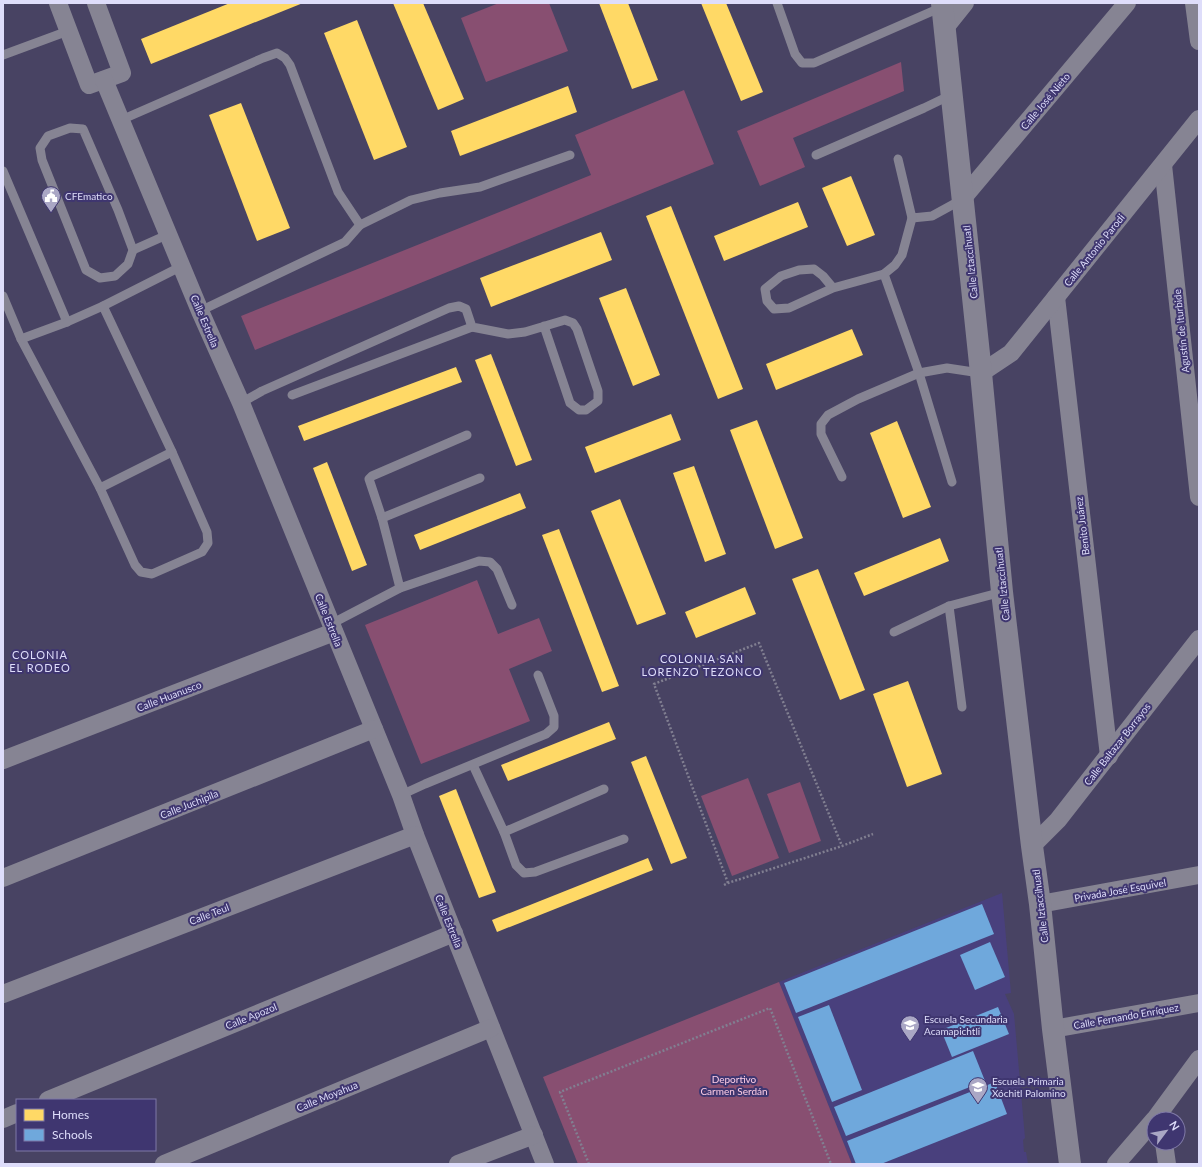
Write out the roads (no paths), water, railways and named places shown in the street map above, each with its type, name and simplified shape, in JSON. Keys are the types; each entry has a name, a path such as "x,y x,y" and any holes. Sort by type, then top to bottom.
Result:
{"street":[{"name":"Calle Estrella","path":"58,3 68,31 97,83 121,120 200,311 241,403 332,628 402,795 415,835 545,1164"},
{"path":"96,3 122,73 97,83"},
{"path":"945,28 965,3"},
{"name":"Calle José Nieto","path":"963,198 1127,3"},
{"path":"1194,3 1199,41"},
{"name":"Calle Iztaccihuatl","path":"942,5 981,373 1002,592 1070,1164"},
{"name":"Calle Antonio Parodi","path":"981,373 1011,353 1199,119"},
{"name":"Agustín de Iturbide","path":"1163,165 1199,497"},
{"name":"Benito Juárez","path":"1056,297 1109,756"},
{"name":"Calle Huanusco","path":"3,760 332,628"},
{"name":"Calle Baltazar Borrayos","path":"1032,846 1058,820 1199,639"},
{"name":"Calle Juchipila","path":"3,878 374,729"},
{"name":"Calle Teul","path":"3,994 415,835"},
{"name":"Privada José Esquivel","path":"1040,904 1199,875"},
{"name":"Calle Apozol","path":"50,1099 454,933"},
{"name":"Calle Fernando Enríquez","path":"1053,1029 1199,1003"},
{"name":"Calle Moyahua","path":"164,1164 491,1028"},
{"path":"1162,1111 1199,1059"},
{"path":"3,1119 16,1113"},
{"path":"1116,1164 1146,1130"},
{"path":"458,1164 534,1135"},
{"path":"1165,1151 1167,1164"}],"lane":[{"path":"777,3 795,54 802,63 814,63 942,5"},
{"path":"3,55 68,31"},
{"path":"121,120 277,53 285,58 290,65 338,192 360,225"},
{"path":"816,155 951,95"},
{"path":"133,250 118,210 83,129 70,128 48,136 40,148 42,160 86,270 100,278 115,276 128,264 133,250 169,234"},
{"path":"200,311 345,242 360,225 411,200 440,193 480,187 570,155"},
{"path":"833,288 823,276 814,270 799,270 781,276 765,290 767,301 774,309 789,308 833,288 884,274 896,265 902,255 912,218 898,159"},
{"path":"3,171 67,322"},
{"path":"912,218 932,216 963,198"},
{"path":"21,339 67,322 103,306 182,266"},
{"path":"884,274 919,373 952,482"},
{"path":"3,296 21,339 100,488 135,565 141,572 152,574 202,552 208,543 207,532 172,452 103,306"},
{"path":"241,403 262,391 449,308 459,306 466,309 472,327"},
{"path":"292,395 472,327 508,334 525,332 544,326 565,320 573,323 577,329 598,391 598,401 586,410 578,410 570,403 544,326"},
{"path":"842,477 821,434 821,424 828,415 858,399 919,373 947,368 981,373"},
{"path":"400,588 382,518 369,479 372,476 466,435"},
{"path":"100,488 172,452"},
{"path":"382,518 480,478"},
{"path":"332,628 400,588 479,561 490,562 497,569 512,605"},
{"path":"894,632 949,606 1002,592"},
{"path":"949,606 962,707"},
{"path":"402,795 546,734 554,727 554,716 538,675"},
{"path":"473,765 504,832 516,865 524,872 535,872 624,839"},
{"path":"504,832 604,789"}],"place":[{"name":"CFEmatico","path":"51,213"},
{"name":"Escuela Secundaria Acamapichtli","path":"910,1042"},
{"name":"Escuela Primaria Xóchitl Palomino","path":"978,1104"}],"district":[{"name":"COLONIA EL RODEO","path":"40,661"},
{"name":"COLONIA SAN LORENZO TEZONCO","path":"702,665"}],"park label":[{"name":"Deportivo Carmen Serdán","path":"734,1084"}]}
